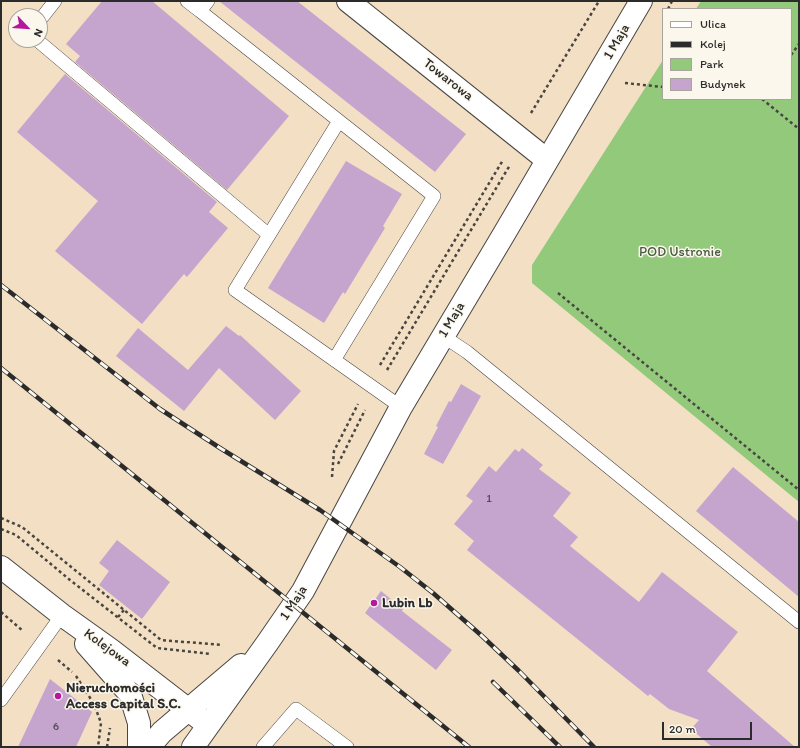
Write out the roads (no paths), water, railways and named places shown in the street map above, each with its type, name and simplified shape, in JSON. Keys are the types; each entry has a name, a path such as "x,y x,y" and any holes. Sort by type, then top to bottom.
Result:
{"street":[{"name":"Towarowa","path":"348,1 547,160"},
{"name":"1 Maja","path":"193,747 303,591 401,407 641,1"},
{"name":"Kolejowa","path":"1,567 62,616 111,650 208,725"},
{"name":"Kolejowa","path":"62,616 130,694 139,724 139,747"},
{"name":"1 Maja","path":"149,747 162,732 268,642"}],"lane":[{"path":"48,10 55,1"},
{"path":"187,1 204,6 339,122 434,196 334,360"},
{"path":"46,48 269,235"},
{"path":"339,122 235,290 401,407"},
{"path":"443,336 466,352 799,622"},
{"path":"1,700 62,616"},
{"path":"263,747 296,709 347,747"}],"railway":[{"path":"1,285 160,409 320,510 400,567 433,593 482,636 594,747"},
{"path":"1,368 469,747"},
{"path":"493,682 560,747"}],"place":[{"name":"Lubin Lb","path":"374,603"},
{"name":"Nieruchomości Access Capital S.C.","path":"58,696"}],"park label":[{"name":"POD Ustronie","path":"680,252"}]}
